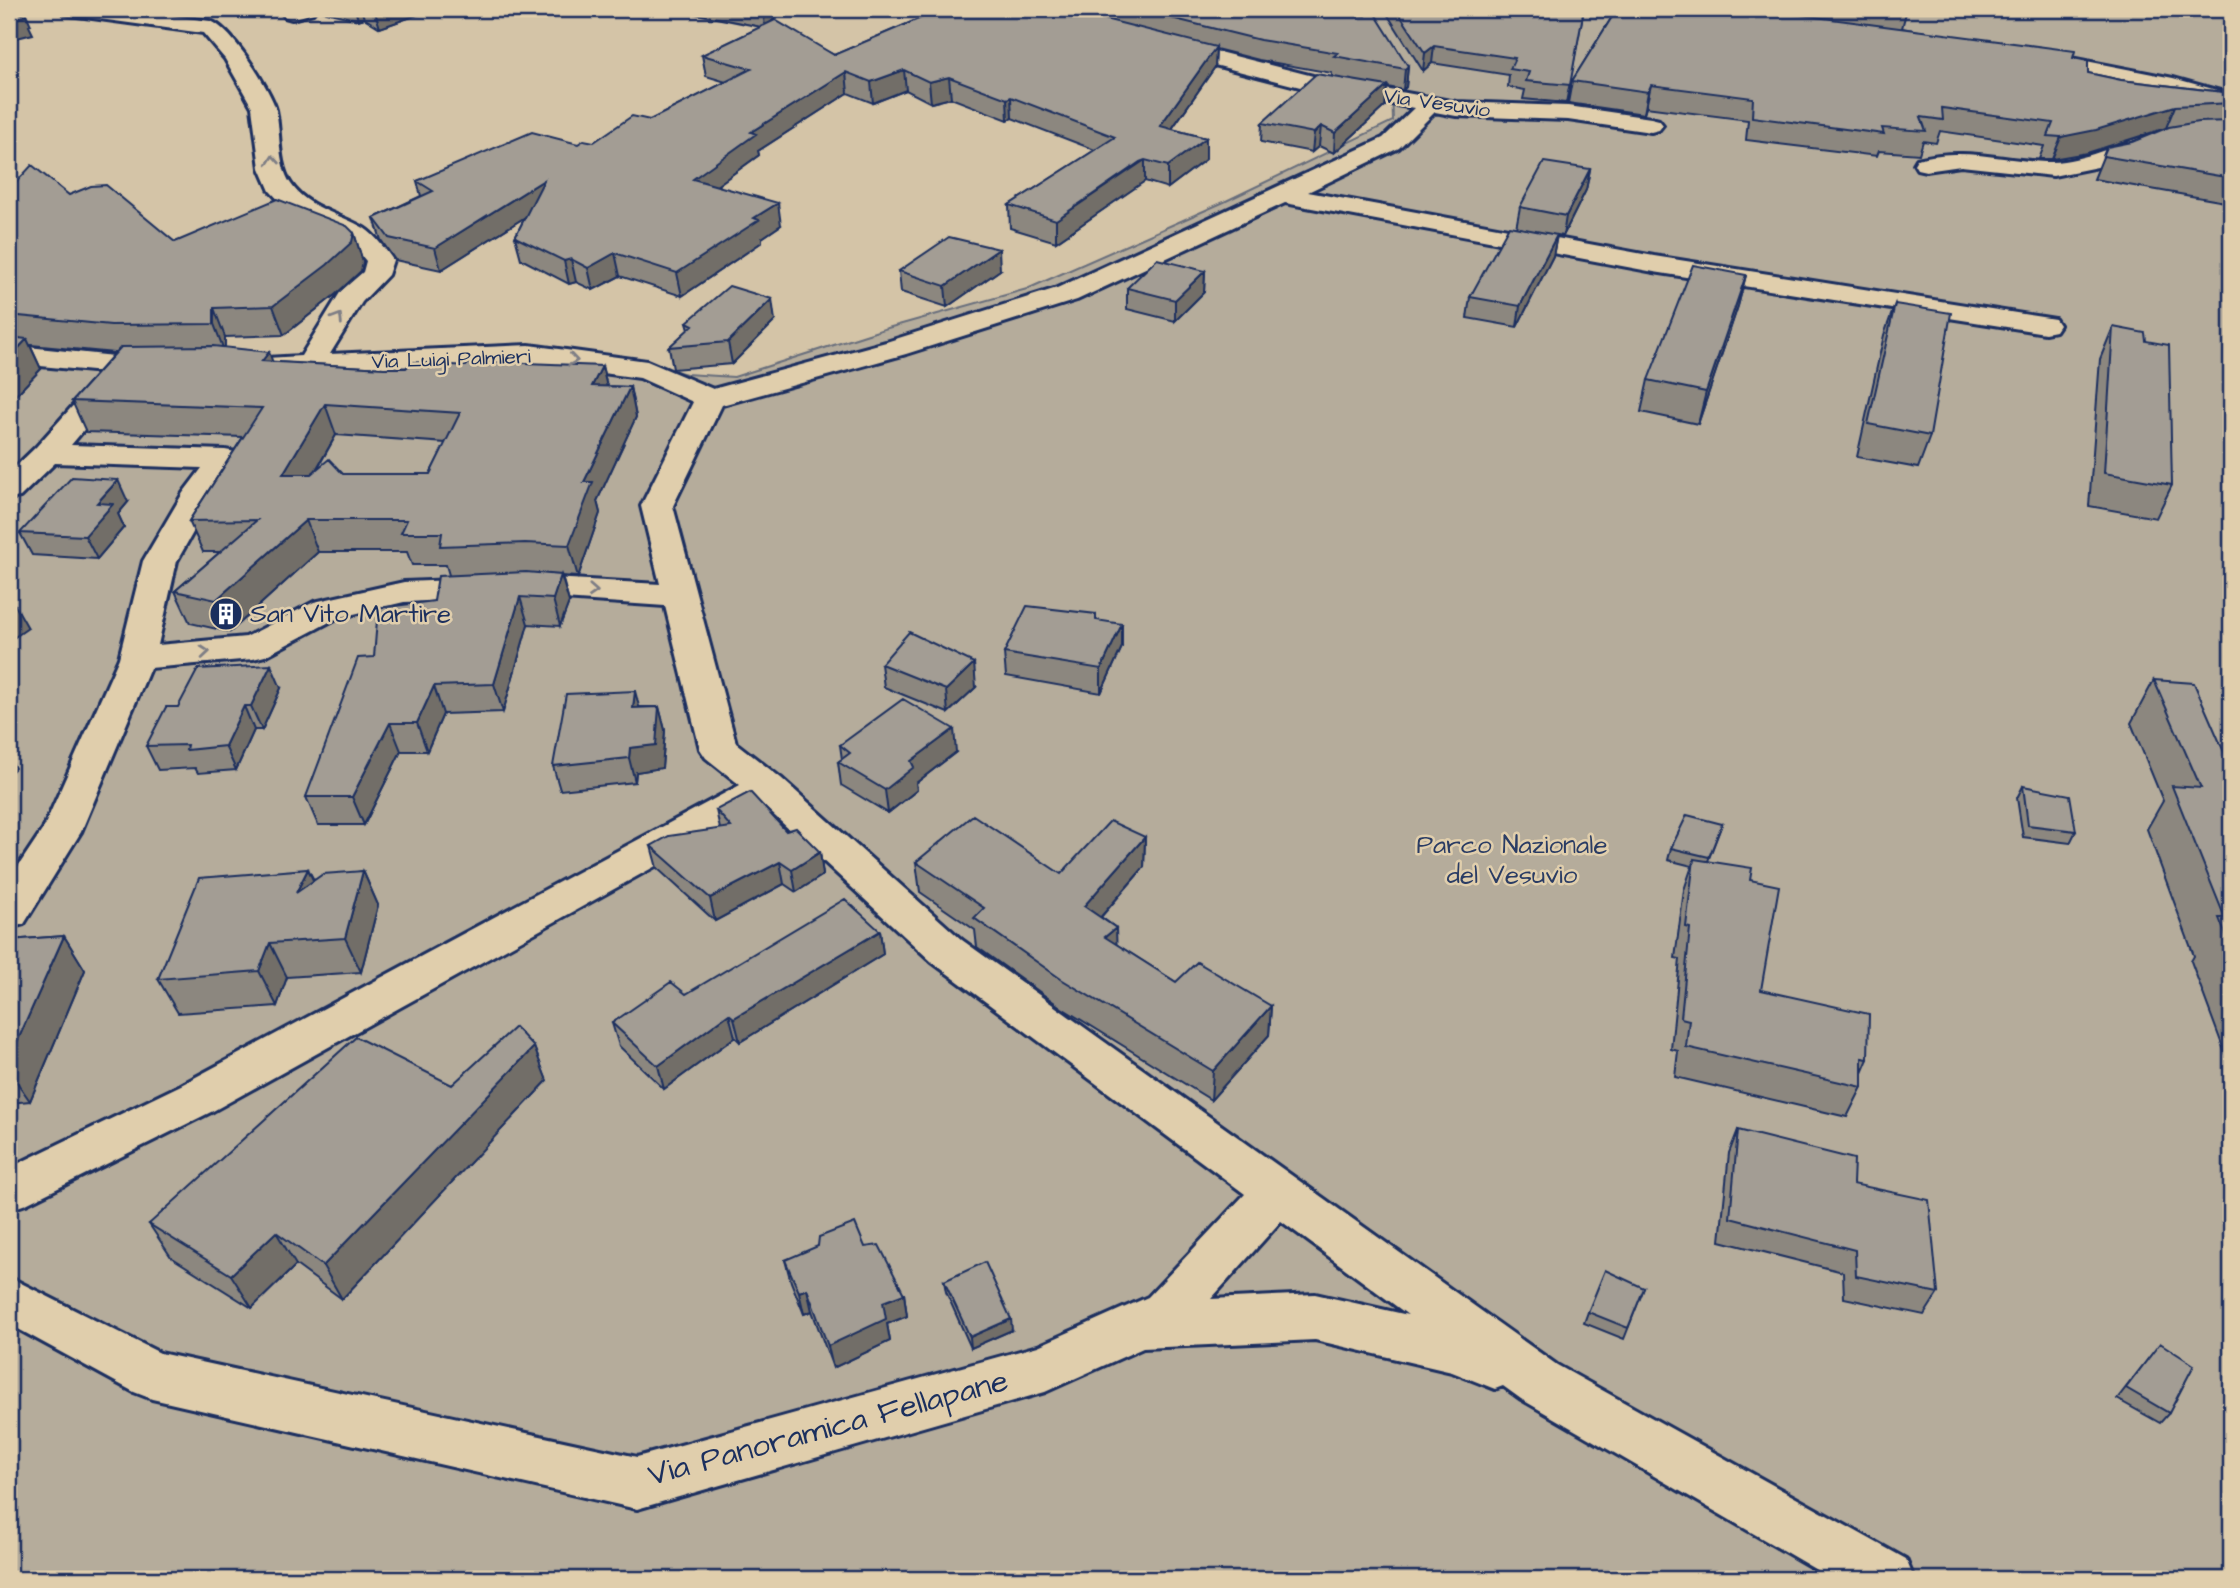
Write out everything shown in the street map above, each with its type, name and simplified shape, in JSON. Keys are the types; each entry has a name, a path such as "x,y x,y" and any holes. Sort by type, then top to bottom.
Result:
{"street":[{"path":"70,9 210,27 235,56 264,107 272,168 279,186 297,205 358,235 380,260 375,275 351,298 310,364"},
{"name":"Via Vesuvio","path":"1150,41 1325,86 1421,90 1490,112 1568,113 1651,125"},
{"path":"2019,56 2069,63 2231,101"},
{"path":"1325,86 1339,79 1378,71"},
{"path":"1421,90 1408,129 1391,142 1067,294 896,348 710,399 657,506 719,749 767,787 947,951 1539,1382 1886,1579"},
{"path":"1926,164 1961,159 2053,169 2113,157 2153,141 2188,135 2231,134"},
{"path":"1280,194 1654,264 2045,325"},
{"path":"9,354 137,366 9,490"},
{"name":"Via Luigi Palmieri","path":"230,365 529,354 648,370 710,399"},
{"path":"9,913 61,832 137,658 160,561 199,492 225,458 47,454"},
{"path":"137,658 253,648 326,610 404,593 534,587 680,596"},
{"path":"9,1190 197,1098 767,787"},
{"name":"Via Panoramica Fellapane","path":"9,1299 152,1376 637,1483 1045,1368 1166,1313 1276,1193"},
{"path":"1138,1325 1315,1317 1454,1349 1539,1382"}],"green space":[{"name":"Parco Nazionale del Vesuvio","path":"1361,9 2231,9 2231,1579 9,1579 9,349 141,358 299,356 394,350 514,350 635,359 686,374 734,377 884,329 1027,289 1224,202 1393,121 1391,60"}],"building":[{"path":"9,9 20,9 17,10 25,16 9,20"},
{"path":"942,9 1065,9 1216,47 1160,126 1206,138 1168,166 1145,160 1140,162 1056,220 1009,205 1115,137 1011,97 1007,99 949,77 929,82 904,70 871,82 846,72 751,132 756,134 693,179 778,203 754,218 759,220 677,273 615,253 588,268 571,259 564,261 515,237 544,180 435,248 389,238 374,218 433,191 417,181 532,132 578,144 584,140 594,142 632,116 650,120 751,69 702,55 775,20 834,55"},
{"path":"1135,9 1259,9 1365,16 1372,9 1408,66 1405,69 1334,56 1338,53 1260,40"},
{"path":"1396,9 1584,9 1570,85 1526,81 1529,72 1510,69 1515,58 1434,46 1425,53"},
{"path":"1617,9 1755,9 2075,51 2073,58 2088,61 2088,73 2121,80 2231,93 2231,103 2175,106 2096,130 2061,137 2048,136 2053,123 1942,108 1943,120 1921,117 1926,131 1882,128 1884,134 1752,117 1753,98 1651,85 1648,92 1572,81"},
{"path":"1316,74 1387,86 1335,133 1321,126 1314,133 1262,123"},
{"path":"2231,121 2231,178 2103,156 2107,147 2132,142 2169,127 2198,122"},
{"path":"1544,162 1590,169 1566,216 1520,207"},
{"path":"32,165 69,195 91,186 106,185 175,242 277,199 347,226 354,233 352,242 327,265 273,306 214,308 214,324 111,325 9,315 9,228 15,226 9,220 9,190"},
{"path":"1509,226 1557,235 1520,306 1470,297"},
{"path":"949,237 999,249 945,286 899,271"},
{"path":"1157,259 1205,271 1175,300 1127,288"},
{"path":"1693,265 1746,275 1706,392 1648,380"},
{"path":"729,286 772,299 728,342 669,347 693,325 687,322"},
{"path":"1895,304 1951,313 1930,436 1868,424"},
{"path":"2113,327 2145,333 2146,341 2169,345 2172,485 2104,473"},
{"path":"9,337 27,339 9,358"},
{"path":"213,346 269,352 262,361 384,368 406,368 412,362 466,366 471,361 602,366 592,386 630,387 584,482 593,482 569,545 525,543 440,546 442,533 401,533 407,520 306,520 216,600 175,591 257,520 189,521 262,408 72,401 121,347","holes":["325,404 460,413 430,474 343,474 329,459 311,474 283,474"]},
{"path":"72,477 118,480 97,503 113,504 85,536 20,533"},
{"path":"526,572 561,575 553,599 520,597 494,684 434,686 417,723 390,723 352,797 306,797 358,658 374,657 378,608 434,601 438,576"},
{"path":"1027,606 1096,614 1096,620 1122,624 1101,669 1004,653"},
{"path":"909,632 974,663 946,690 881,664"},
{"path":"271,665 251,706 244,706 225,746 186,750 187,745 146,746 166,707 178,707 198,669"},
{"path":"2154,680 2194,683 2231,768 2231,948 2219,918 2225,918 2172,786 2201,788"},
{"path":"635,691 633,708 659,707 656,745 630,748 629,758 553,766 566,694"},
{"path":"903,699 954,729 911,761 914,767 885,790 838,762 850,753 840,745"},
{"path":"2023,786 2070,795 2076,831 2028,825"},
{"path":"750,792 786,831 796,828 820,852 792,870 780,862 710,898 651,846 669,836 731,827 716,810"},
{"path":"973,815 1061,874 1110,821 1145,837 1084,906 1116,928 1105,937 1176,982 1197,962 1271,1006 1213,1071 1061,979 974,918 984,908 916,862"},
{"path":"1687,815 1722,824 1709,857 1671,848"},
{"path":"1694,859 1752,868 1750,880 1779,886 1761,990 1869,1014 1868,1059 1862,1058 1862,1087 1686,1047 1689,1020 1681,1018 1690,928 1686,927"},
{"path":"308,869 296,893 323,874 363,871 345,938 270,943 259,971 158,979 199,878"},
{"path":"845,899 880,931 734,1018 729,1014 658,1066 612,1023 671,982 686,994"},
{"path":"64,936 9,1060 9,940"},
{"path":"515,1027 534,1047 323,1266 276,1232 231,1275 149,1224 356,1037 452,1085"},
{"path":"1738,1130 1854,1159 1853,1184 1929,1200 1938,1293 1856,1276 1855,1250 1730,1218"},
{"path":"855,1223 865,1247 879,1245 904,1294 883,1302 886,1319 828,1346 807,1289 799,1292 785,1260 818,1246 819,1237"},
{"path":"985,1262 1011,1319 970,1337 944,1281"},
{"path":"1605,1270 1644,1288 1628,1328 1588,1312"},
{"path":"2160,1343 2194,1365 2169,1413 2126,1388"}],"place":[{"name":"San Vito Martire","path":"226,614"}]}
